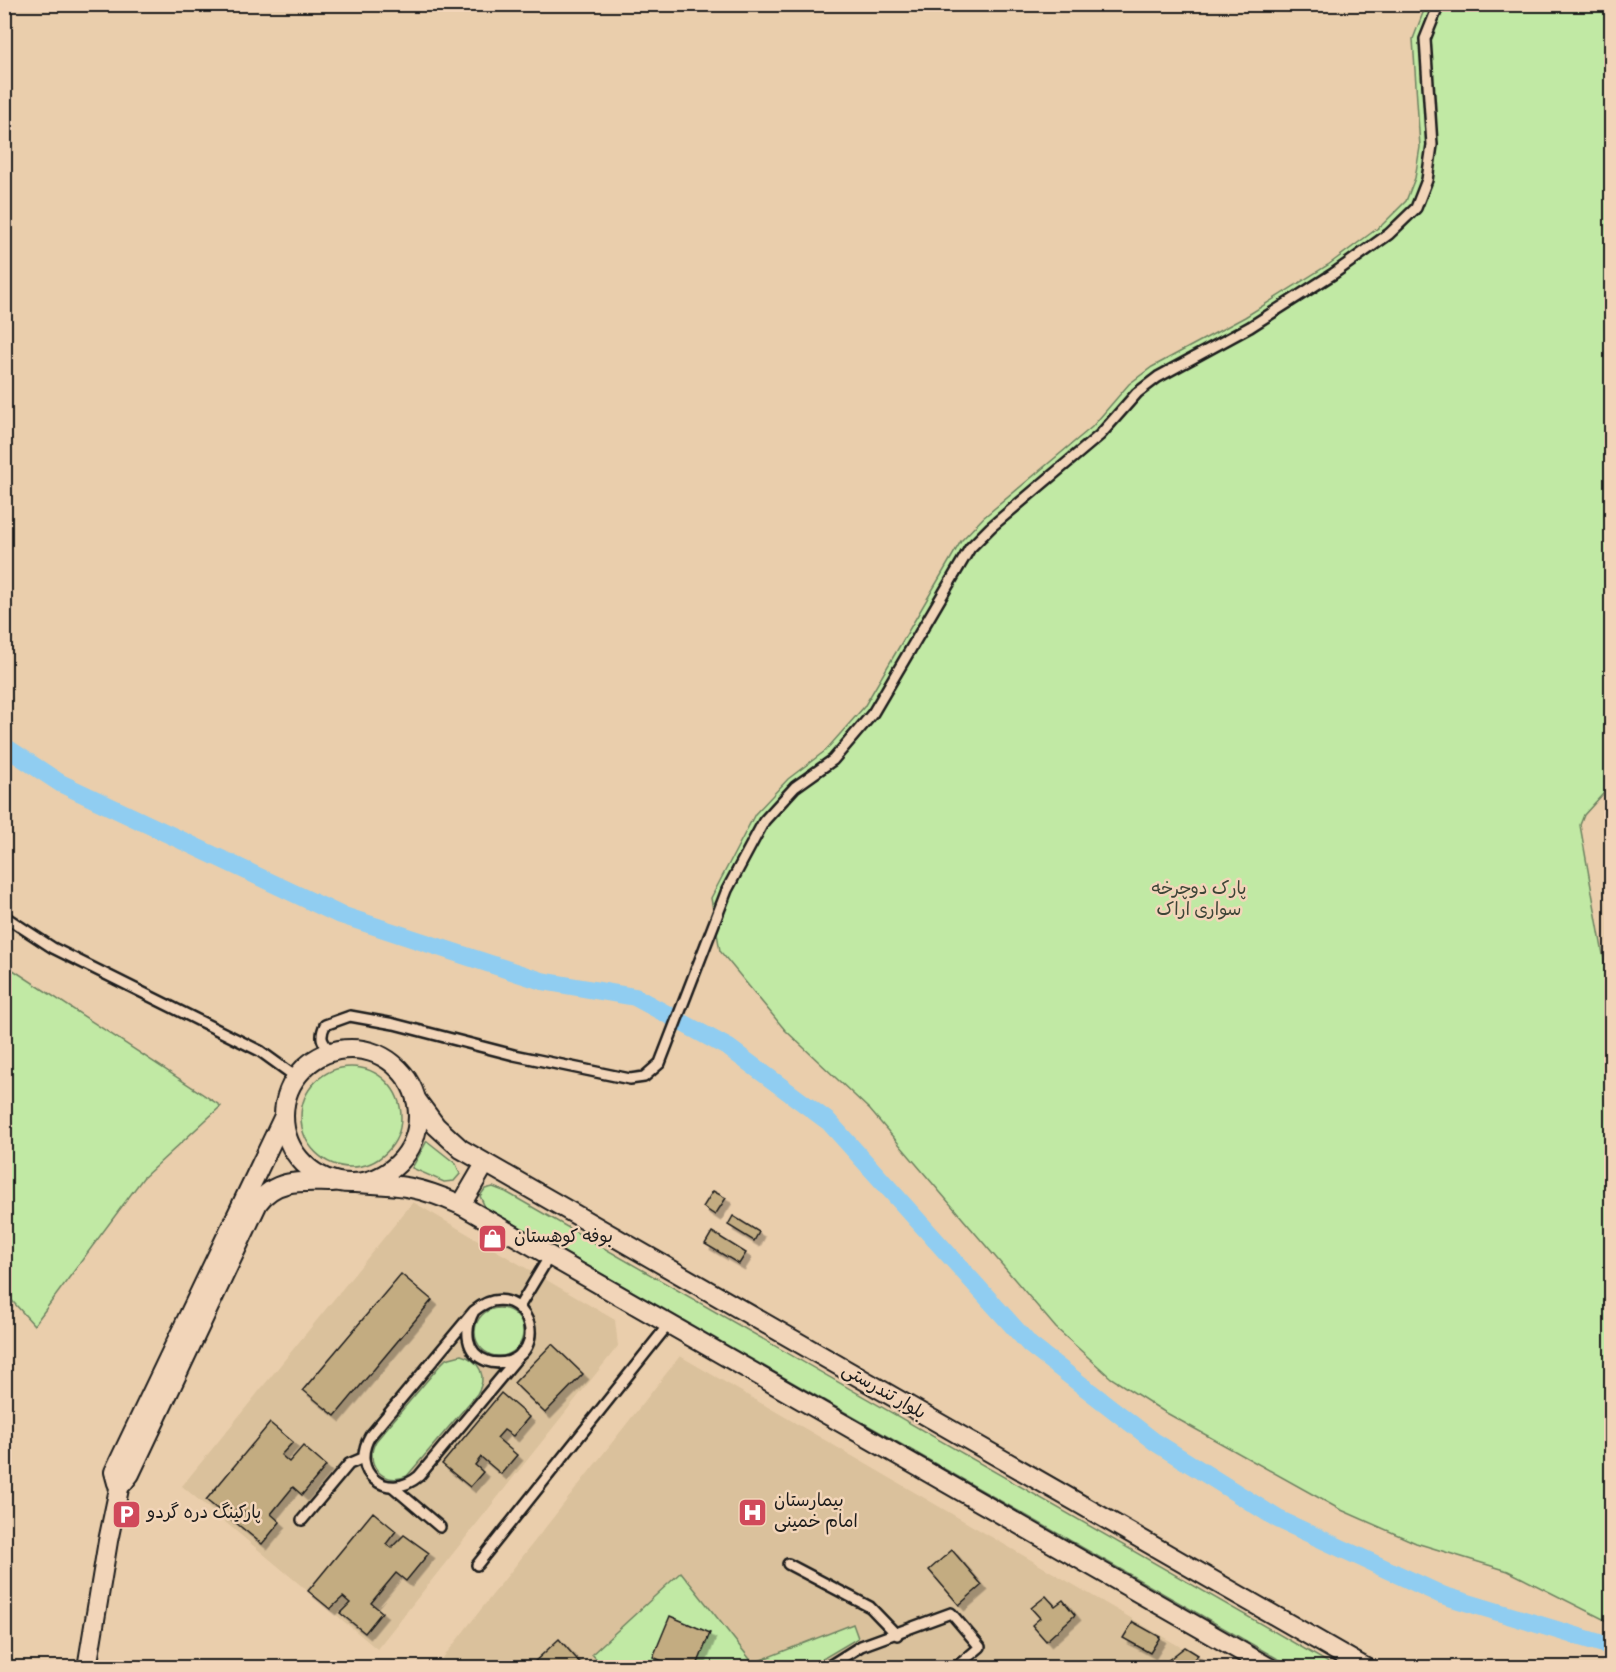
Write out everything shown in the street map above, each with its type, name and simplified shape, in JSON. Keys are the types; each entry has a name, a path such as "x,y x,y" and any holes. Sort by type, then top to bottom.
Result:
{"street":[{"path":"87,1668 120,1484 114,1480 114,1472 251,1200 283,1118 286,1096 296,1077 312,1061 331,1052 353,1049 374,1053 393,1064 407,1080 416,1099 418,1119 414,1138 405,1156 392,1170 374,1179 355,1184"},
{"name":"بلوار تندرستی","path":"416,1099 436,1126 461,1149 485,1164 1366,1668"},
{"path":"283,1118 287,1139 297,1158 314,1173 333,1182"},
{"path":"461,1205 485,1164"},
{"path":"251,1200 288,1182 408,1185 435,1193 461,1205 1270,1668"}],"lane":[{"path":"331,1052 322,1042 321,1034 325,1025 350,1016 434,1033 514,1056 630,1079 644,1077 660,1063 727,890 764,821 795,788 833,760 873,713 970,548 991,527 1100,435 1137,393 1158,377 1250,327 1333,274 1389,234 1416,208 1427,180 1432,145 1425,39 1439,4"},
{"path":"4,916 53,948 260,1052 296,1077"},
{"path":"519,1307 549,1257"},
{"path":"393,1487 402,1486 419,1476 523,1352 528,1343 529,1324 519,1307 501,1300 491,1301 474,1311 365,1444 363,1458 368,1473 374,1480 393,1487 440,1527"},
{"path":"474,1311 467,1329 468,1339 478,1356 496,1363 506,1362 523,1352"},
{"path":"477,1565 668,1325"},
{"path":"302,1520 349,1464 363,1458"},
{"path":"788,1564 870,1608 897,1635"},
{"path":"826,1668 861,1646 897,1635 951,1613 980,1647 955,1668"}],"shaded area":[{"path":"413,1202 615,1320 618,1346 377,1649 182,1486"},
{"name":"بیمارستان امام خمینی","path":"680,1356 1215,1667 435,1668"}],"green space":[{"name":"پارک دوچرخه سواری اراک","path":"1426,5 1611,5 1612,784 1584,815 1580,825 1612,1005 1611,1623 1508,1571 1416,1543 1339,1509 1163,1411 1111,1378 1056,1328 870,1110 785,1030 720,951 711,898 755,814 788,779 825,751 864,707 961,541 983,518 1092,427 1129,384 1152,367 1245,317 1328,265 1382,225 1406,201 1415,178 1420,147 1413,39"},
{"path":"4,964 221,1106 143,1178 34,1325 5,1293"},
{"path":"351,1067 370,1071 386,1082 397,1098 401,1117 397,1136 386,1152 370,1163 351,1167 332,1163 316,1152 305,1136 301,1117 305,1098 316,1082 332,1071"},
{"path":"427,1141 456,1164 460,1174 454,1181 444,1182 412,1168"},
{"path":"493,1187 506,1192 1336,1667 1292,1667 485,1207 480,1196 485,1189"},
{"path":"499,1308 516,1315 523,1332 516,1349 499,1356 482,1349 475,1332 482,1315"},
{"path":"461,1355 468,1357 480,1370 482,1381 477,1394 407,1476 398,1479 383,1476 374,1465 372,1457 376,1441 441,1364 446,1359"},
{"path":"681,1572 753,1663 853,1624 858,1638 809,1667 594,1667 599,1662 592,1654"}],"building":[{"path":"713,1191 726,1198 715,1215 703,1207"},
{"path":"733,1216 759,1232 754,1241 728,1225"},
{"path":"712,1232 746,1253 739,1264 705,1244"},
{"path":"401,1274 432,1300 335,1416 303,1390"},
{"path":"552,1344 583,1374 545,1413 514,1383"},
{"path":"501,1393 529,1417 513,1436 504,1430 497,1438 517,1455 501,1474 481,1457 475,1465 483,1472 470,1487 442,1464"},
{"path":"270,1423 293,1442 281,1455 289,1462 303,1446 326,1466 302,1495 293,1487 271,1514 280,1522 262,1544 236,1523 245,1512 238,1507 229,1518 206,1500"},
{"path":"373,1512 396,1531 386,1544 391,1548 404,1535 429,1553 406,1581 396,1573 371,1603 382,1612 365,1633 340,1613 350,1603 343,1597 330,1609 308,1591"},
{"path":"952,1550 982,1585 959,1605 929,1570"},
{"path":"1046,1596 1055,1606 1063,1600 1075,1615 1046,1641 1032,1625 1040,1618 1031,1608"},
{"path":"670,1616 710,1633 696,1668 678,1668 653,1657"},
{"path":"1133,1622 1160,1637 1150,1653 1123,1638"},
{"path":"559,1639 584,1667 531,1668 530,1666"},
{"path":"1185,1647 1198,1655 1185,1668 1173,1668 1167,1661"}],"waterway":[{"path":"4,746 60,783 338,914 542,981 635,997 729,1048 829,1122 1030,1345 1155,1442 1278,1519 1442,1595 1603,1644 1612,1650"}],"place":[{"name":"بوفه کوهستان","path":"493,1238"},
{"name":"بیمارستان امام خمینی","path":"753,1512"},
{"name":"پارکینگ دره گردو","path":"126,1514"}]}
